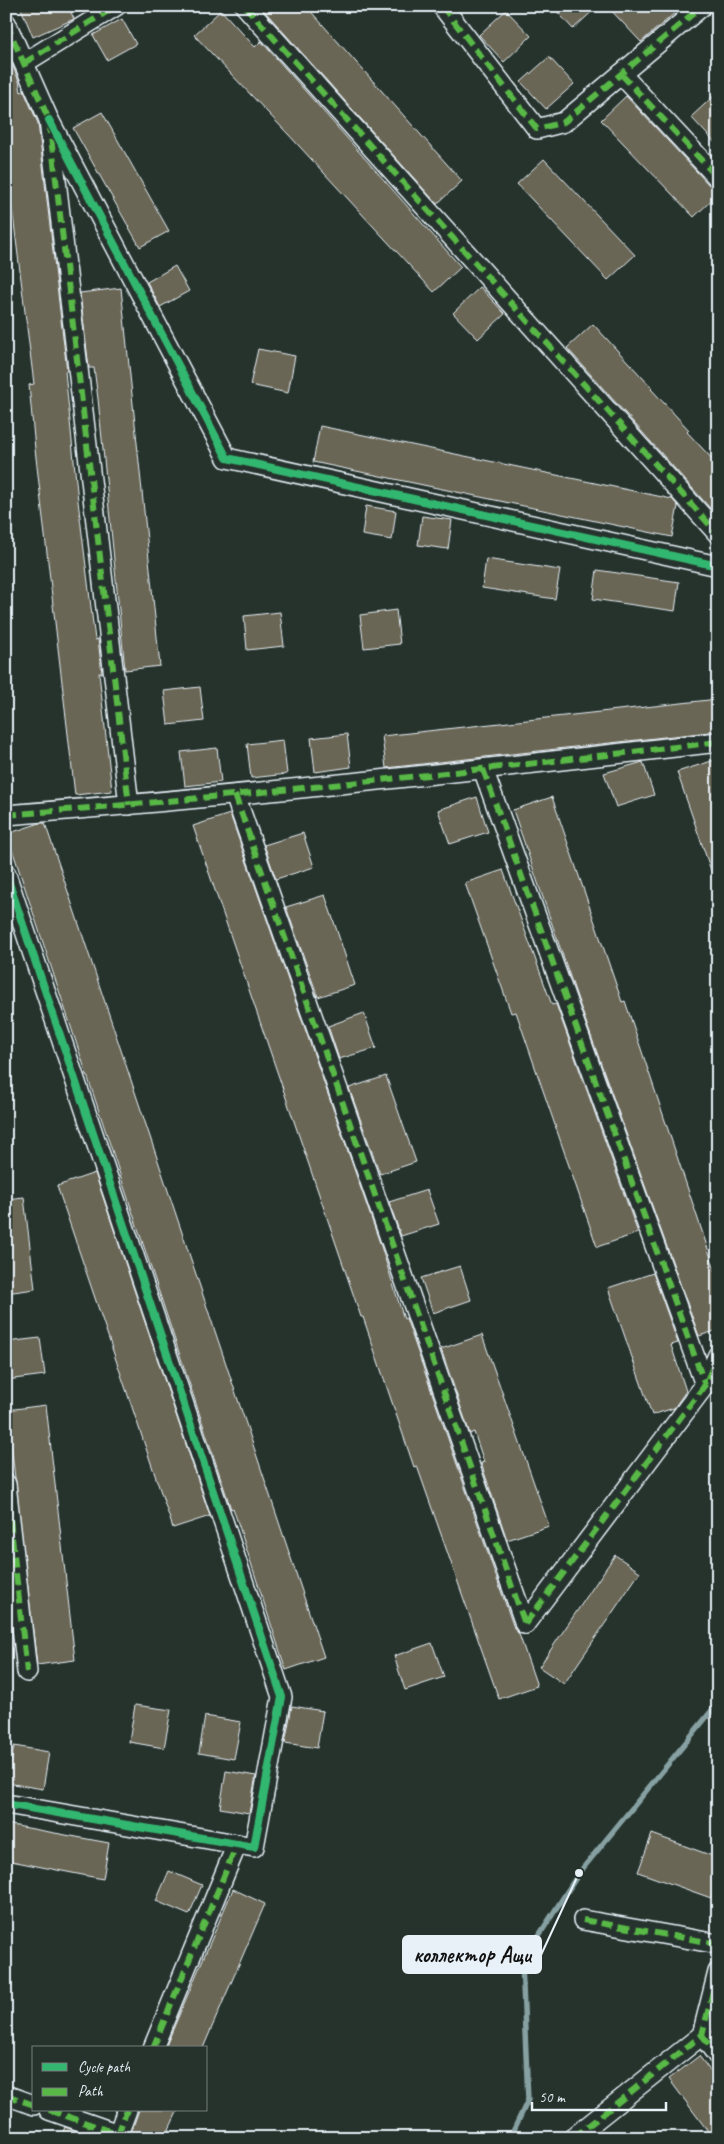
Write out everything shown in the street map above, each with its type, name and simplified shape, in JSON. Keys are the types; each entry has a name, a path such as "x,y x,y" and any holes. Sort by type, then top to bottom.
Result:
{"street":[{"path":"24,63 116,6"},
{"path":"245,6 718,534"},
{"path":"442,6 537,129 564,122 702,6"},
{"path":"6,23 49,120 227,458 718,566"},
{"path":"621,74 718,178"},
{"path":"49,120 129,805"},
{"path":"6,815 235,795 718,742"},
{"path":"483,769 705,1386"},
{"path":"235,795 524,1624 705,1386 718,1355"},
{"path":"6,874 282,1697 254,1847 6,1804"},
{"path":"6,1484 27,1672"},
{"path":"154,2046 236,1844"},
{"path":"583,1920 718,1944"},
{"path":"573,2138 702,2034 718,1972"},
{"path":"702,2034 718,2056"},
{"path":"6,2095 32,2104"},
{"path":"55,2112 118,2134 126,2112"}],"building":[{"path":"20,6 68,6 74,19 33,37"},
{"path":"260,6 306,6 462,181 437,204"},
{"path":"552,6 598,6 573,29"},
{"path":"607,6 683,6 641,42"},
{"path":"221,10 255,47 261,41 461,267 434,292 194,35"},
{"path":"506,10 531,36 504,62 479,35"},
{"path":"122,19 136,44 107,60 93,35"},
{"path":"6,51 19,81 21,92 24,91 38,123 67,371 65,371 78,501 95,640 98,639 102,673 99,673 112,791 75,795 35,449 29,385 34,384 6,159"},
{"path":"549,57 574,84 546,109 521,82"},
{"path":"718,92 718,146 691,117"},
{"path":"626,96 710,186 718,189 718,194 694,217 601,120"},
{"path":"102,112 169,231 140,247 73,128"},
{"path":"544,159 635,255 608,280 517,184"},
{"path":"175,266 189,291 160,307 147,282"},
{"path":"480,287 505,314 478,339 453,313"},
{"path":"121,288 160,666 125,670 98,399 94,368 89,368 80,293"},
{"path":"593,324 652,388 689,430 687,432 718,465 718,517 567,348"},
{"path":"258,349 295,356 288,393 250,385"},
{"path":"320,426 672,499 678,506 672,537 313,462"},
{"path":"366,506 396,511 392,540 362,535"},
{"path":"422,516 452,520 448,549 418,545"},
{"path":"486,559 560,570 555,599 482,588"},
{"path":"597,570 679,582 675,611 593,599"},
{"path":"396,610 400,644 364,648 360,615"},
{"path":"280,612 284,646 247,650 244,616"},
{"path":"200,687 204,721 168,725 164,691"},
{"path":"718,699 718,731 386,768 382,736"},
{"path":"347,734 351,767 315,772 311,738"},
{"path":"283,740 287,774 251,778 247,744"},
{"path":"217,748 221,782 185,786 181,752"},
{"path":"718,759 718,881 715,882 677,772"},
{"path":"643,762 654,795 616,807 604,773"},
{"path":"477,797 488,832 450,844 438,810"},
{"path":"552,797 622,1002 625,1001 718,1279 718,1330 699,1336 577,997 513,810"},
{"path":"230,814 380,1243 404,1319 406,1318 514,1628 519,1634 537,1686 499,1699 417,1466 414,1467 363,1317 361,1317 193,826"},
{"path":"45,823 324,1657 286,1670 7,834"},
{"path":"303,833 314,867 276,879 264,845"},
{"path":"503,870 552,1005 556,1004 638,1233 597,1247 516,1012 511,1013 465,883"},
{"path":"325,895 355,985 318,997 286,907"},
{"path":"364,1013 376,1048 339,1059 328,1026"},
{"path":"386,1076 416,1162 380,1174 349,1088"},
{"path":"95,1173 210,1516 173,1528 57,1186"},
{"path":"427,1190 439,1224 401,1236 389,1202"},
{"path":"24,1197 35,1289 6,1293 6,1199"},
{"path":"460,1266 471,1300 433,1313 421,1278"},
{"path":"653,1273 678,1343 671,1345 686,1391 674,1408 652,1415 608,1288"},
{"path":"482,1335 549,1526 507,1540 481,1463 484,1462 474,1432 470,1434 441,1349"},
{"path":"40,1338 45,1375 6,1380 6,1342"},
{"path":"46,1405 75,1660 37,1665 7,1410"},
{"path":"615,1555 640,1572 564,1684 539,1667"},
{"path":"6,1588 10,1617 6,1617"},
{"path":"432,1643 444,1677 405,1690 394,1656"},
{"path":"135,1705 171,1710 164,1748 129,1742"},
{"path":"292,1706 323,1711 317,1748 285,1743"},
{"path":"205,1716 241,1722 234,1759 199,1753"},
{"path":"14,1746 49,1752 43,1789 7,1783"},
{"path":"226,1771 256,1776 249,1813 220,1808"},
{"path":"6,1824 109,1843 103,1879 6,1860"},
{"path":"652,1834 718,1858 718,1878 711,1898 638,1872"},
{"path":"169,1871 202,1885 189,1915 156,1901"},
{"path":"233,1889 265,1904 204,2046 166,2046"},
{"path":"699,2056 718,2081 718,2138 713,2138 669,2079"},
{"path":"138,2112 177,2112 165,2138 129,2138"},
{"path":"65,2127 95,2138 60,2138"}],"waterway":[{"path":"510,2138 528,2100 522,1962 579,1873 718,1703"}],"marked path":[{"path":"24,63 116,6"},
{"path":"245,6 718,534"},
{"path":"442,6 537,129 564,122 702,6"},
{"path":"6,23 49,120 129,805"},
{"path":"621,74 718,178"},
{"path":"6,815 362,782 718,742"},
{"path":"483,769 705,1385"},
{"path":"235,795 525,1624"},
{"path":"525,1624 705,1385 718,1355"},
{"path":"6,1484 27,1672"},
{"path":"154,2046 237,1844"},
{"path":"583,1920 718,1944"},
{"path":"573,2138 702,2035 718,1972"},
{"path":"702,2035 718,2056"},
{"path":"6,2095 32,2104"},
{"path":"55,2112 118,2134 126,2112"}],"cycle path":[{"path":"49,120 227,458 718,566"},
{"path":"6,874 282,1697 254,1847 6,1804"}],"place":[{"name":"коллектор Ащи","path":"579,1873"}]}
